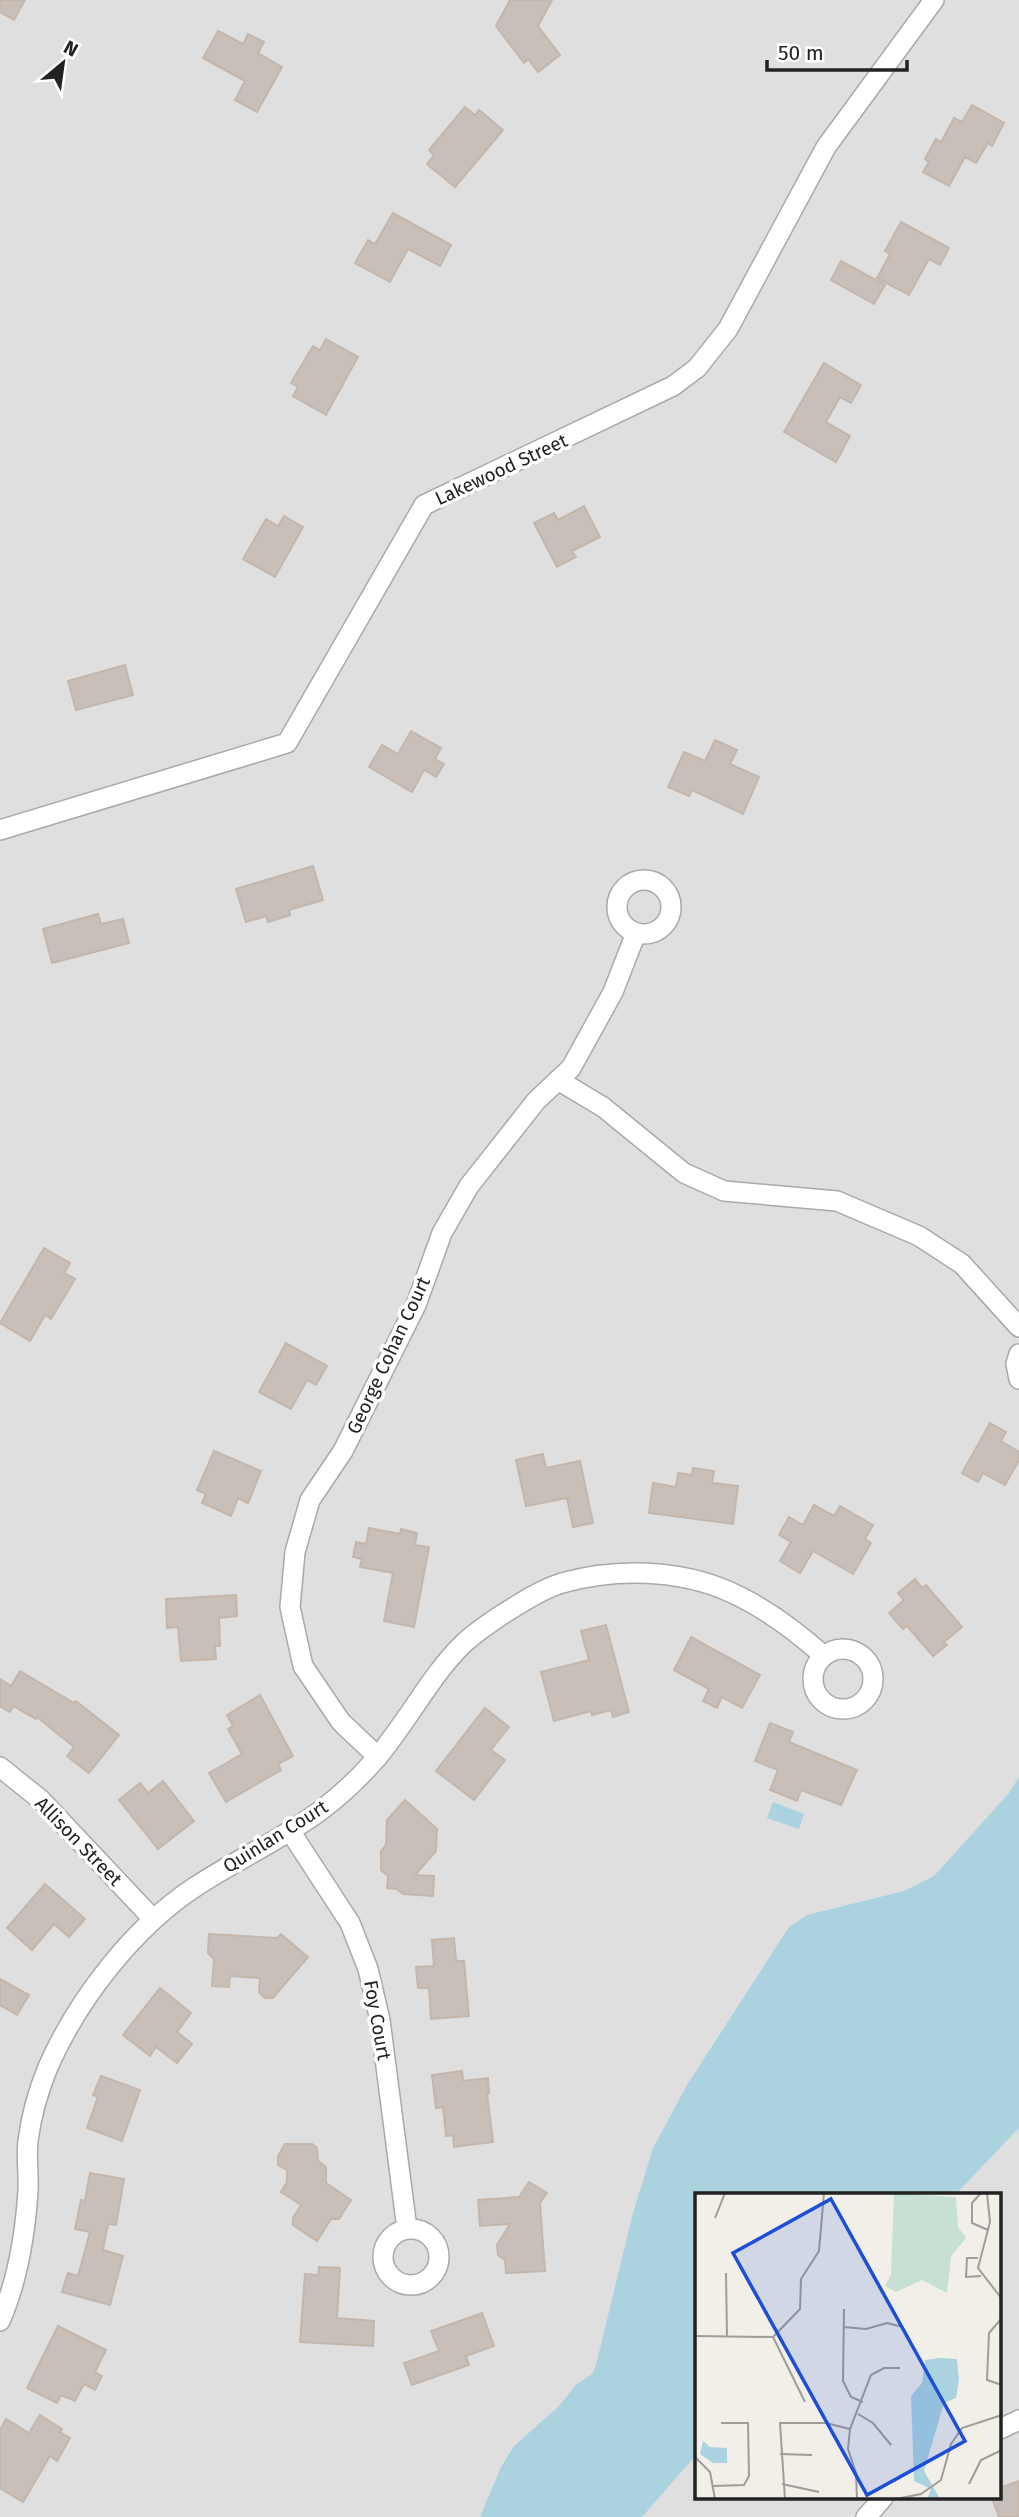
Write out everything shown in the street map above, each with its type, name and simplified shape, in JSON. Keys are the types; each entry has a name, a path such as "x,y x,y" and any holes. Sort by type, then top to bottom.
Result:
{"street":[{"name":"Lakewood Street","path":"0,830 288,743 424,505 673,386 697,368 728,329 826,147 934,0"},
{"name":"George Cohan Court","path":"378,1757 341,1722 303,1666 289,1607 295,1552 310,1500 343,1451 416,1305 442,1233 469,1186 536,1101 571,1068 613,992 636,933"},
{"path":"558,1080 603,1107 684,1173 724,1191 837,1201 919,1236 962,1264 1019,1327"},
{"path":"1019,1354 1016,1364 1019,1379"},
{"name":"Quinlan Court","path":"0,2321 18,2271 24,2231 28,2141 48,2068 98,1982 153,1919 192,1889 320,1811 350,1786 378,1757 430,1682 465,1642 522,1602 560,1584 619,1573 660,1575 701,1582 729,1591 796,1631 824,1656"},
{"name":"Allison Street","path":"0,1767 41,1800 153,1919"},
{"name":"Foy Court","path":"290,1831 350,1923 368,1969 380,2020 407,2229"},
{"path":"1002,2428 1019,2420"},
{"path":"866,2517 881,2500"}],"shaded area":[{"path":"0,0 1019,0 1019,2517 0,2517"}],"water":[{"path":"1019,1777 1019,2128 957,2193 695,2193 695,2456 642,2517 480,2517 501,2467 514,2446 558,2407 577,2384 592,2374 633,2213 653,2148 687,2085 789,1927 807,1915 904,1891 934,1876 1009,1793"},
{"path":"773,1802 804,1814 799,1829 767,1818"}],"building":[{"path":"0,0 25,0 14,20 0,12"},
{"path":"510,0 552,0 538,26 560,55 538,72 528,59 524,63 496,26"},
{"path":"218,31 243,44 248,34 264,42 258,53 282,67 257,112 235,100 245,81 203,58"},
{"path":"972,105 1004,123 992,146 988,143 976,163 965,157 949,186 923,172 929,162 925,159 936,139 941,142 954,118 962,122"},
{"path":"465,107 475,115 479,110 503,130 455,187 427,164 434,155 429,150"},
{"path":"393,213 451,245 440,266 408,249 390,282 355,263 368,240 375,244"},
{"path":"901,222 949,248 940,265 929,259 909,295 877,278 890,254 885,251"},
{"path":"841,261 885,285 874,304 831,280"},
{"path":"326,339 358,357 326,415 293,396 298,387 291,383 313,346 320,350"},
{"path":"824,363 861,385 851,403 840,397 826,422 850,436 836,462 784,432"},
{"path":"584,506 600,537 572,551 576,557 557,567 534,523 554,513 558,520"},
{"path":"284,516 303,527 275,577 243,559 266,519 278,526"},
{"path":"125,665 133,695 76,710 68,681"},
{"path":"411,731 441,748 435,759 444,764 436,777 424,770 412,792 369,767 382,745 398,754"},
{"path":"715,740 737,750 730,764 759,777 743,814 692,790 689,796 668,787 684,752 705,761"},
{"path":"313,866 323,900 289,910 290,915 268,922 266,916 246,922 236,889"},
{"path":"98,914 101,924 123,919 129,943 52,963 43,929"},
{"path":"44,1248 70,1263 64,1273 75,1279 51,1319 45,1315 30,1341 0,1323"},
{"path":"286,1343 327,1366 316,1385 307,1380 291,1409 259,1392"},
{"path":"990,1423 1006,1432 1001,1441 1019,1452 1019,1460 1005,1485 983,1473 978,1482 962,1473"},
{"path":"214,1451 261,1471 248,1503 238,1498 231,1516 202,1503 206,1494 197,1490"},
{"path":"543,1454 546,1468 580,1461 593,1523 573,1527 567,1498 526,1506 516,1460"},
{"path":"693,1468 714,1471 712,1483 738,1486 733,1524 649,1513 653,1483 676,1487 678,1473 692,1475"},
{"path":"814,1505 834,1516 840,1506 873,1525 865,1539 871,1543 853,1574 813,1551 800,1573 780,1561 791,1542 779,1535 789,1517 803,1525"},
{"path":"369,1528 400,1534 401,1529 417,1533 415,1545 429,1547 414,1627 384,1621 393,1573 360,1567 362,1559 353,1557 356,1542 366,1544"},
{"path":"915,1579 922,1588 926,1585 962,1627 944,1642 947,1645 933,1656 907,1626 903,1629 889,1613 904,1600 898,1593"},
{"path":"236,1595 237,1616 219,1618 220,1646 215,1646 216,1659 181,1661 178,1627 167,1628 166,1599"},
{"path":"606,1625 629,1712 613,1717 611,1710 592,1715 591,1711 554,1721 541,1672 589,1660 581,1631"},
{"path":"691,1637 760,1675 742,1708 722,1697 717,1708 703,1701 709,1689 674,1670"},
{"path":"20,1671 74,1703 76,1701 119,1735 89,1773 67,1756 74,1747 37,1717 36,1719 13,1706 10,1712 0,1706 0,1679 11,1686"},
{"path":"260,1695 293,1756 278,1764 281,1770 226,1802 209,1773 242,1754 228,1729 233,1726 227,1715"},
{"path":"485,1708 509,1727 491,1750 505,1760 474,1800 436,1771"},
{"path":"770,1723 793,1732 789,1742 857,1770 841,1805 801,1790 797,1801 770,1790 778,1770 755,1761"},
{"path":"163,1781 194,1821 158,1849 119,1800 140,1783 148,1793"},
{"path":"405,1800 437,1829 436,1851 415,1875 434,1876 433,1896 403,1894 397,1889 387,1888 388,1876 381,1870 381,1851 386,1845 387,1820"},
{"path":"45,1884 85,1919 69,1937 54,1924 32,1950 7,1928"},
{"path":"209,1934 277,1938 281,1934 308,1957 273,1998 265,1998 259,1992 260,1978 230,1976 229,1987 212,1986 214,1959 208,1953"},
{"path":"454,1938 456,1961 464,1961 469,2016 431,2019 429,1988 418,1988 416,1967 434,1966 432,1940"},
{"path":"0,1979 29,1995 17,2015 0,2005"},
{"path":"160,1988 191,2013 177,2032 192,2044 177,2063 156,2047 150,2056 123,2035"},
{"path":"462,2071 463,2081 488,2078 487,2093 493,2142 454,2147 453,2135 446,2136 443,2107 436,2108 432,2075"},
{"path":"101,2076 140,2090 122,2141 87,2128 98,2097 93,2095"},
{"path":"285,2144 312,2144 317,2148 318,2161 326,2167 326,2183 351,2200 339,2219 331,2219 317,2241 293,2225 293,2218 301,2205 281,2192 287,2182 287,2170 278,2165 278,2156"},
{"path":"90,2173 124,2179 116,2225 108,2224 103,2250 123,2256 110,2305 62,2292 68,2273 78,2276 90,2232 75,2229 81,2200 85,2201"},
{"path":"529,2182 547,2193 540,2203 545,2271 506,2273 505,2260 498,2255 497,2245 510,2224 480,2226 478,2200 519,2197"},
{"path":"319,2267 340,2268 337,2318 374,2321 373,2346 300,2342 305,2274 318,2275"},
{"path":"482,2313 494,2346 466,2356 469,2365 412,2385 404,2363 439,2351 431,2331"},
{"path":"58,2326 106,2350 95,2372 102,2376 95,2390 84,2384 75,2401 61,2395 57,2403 27,2388"},
{"path":"40,2415 62,2429 60,2432 70,2438 57,2461 50,2456 23,2502 0,2488 0,2430 6,2419 29,2433"},
{"path":"1019,2481 1019,2517 999,2517 993,2500 1002,2500 1002,2487"}]}
